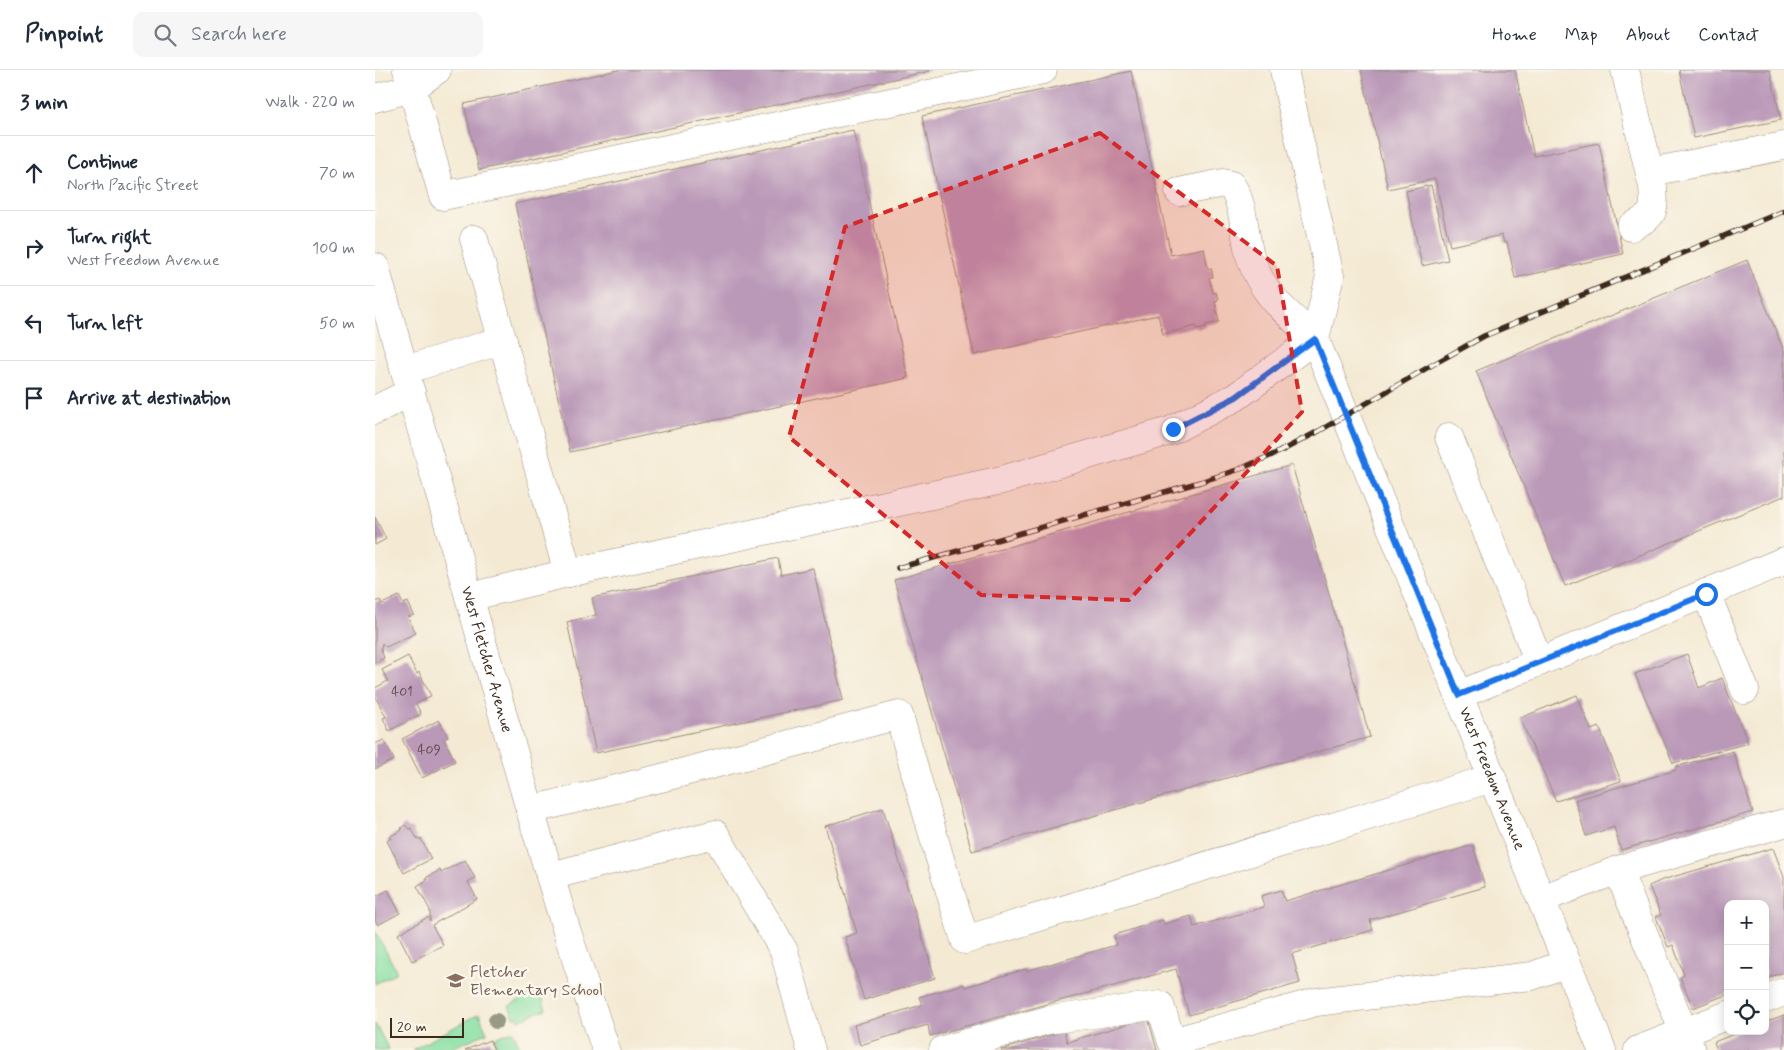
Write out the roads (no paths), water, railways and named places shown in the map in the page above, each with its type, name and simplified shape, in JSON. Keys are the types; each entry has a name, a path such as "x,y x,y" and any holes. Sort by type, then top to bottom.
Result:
{"street":[{"path":"375,98 409,79 437,70"},
{"path":"409,79 443,196 1043,70"},
{"path":"469,597 568,573 1002,480 1170,431 1236,397 1315,339 1330,276 1285,70"},
{"path":"1625,70 1650,172 1655,205 1649,218 1631,228"},
{"path":"1650,172 1784,146"},
{"path":"1179,192 1223,183 1231,185 1238,196 1251,258 1265,289 1315,339"},
{"path":"473,239 568,573"},
{"name":"West Fletcher Avenue","path":"375,267 530,810 606,1050"},
{"name":"West Freedom Avenue","path":"1315,339 1602,1050"},
{"path":"375,410 408,381 503,340"},
{"path":"1449,437 1539,662"},
{"path":"1459,695 1784,561"},
{"path":"1706,594 1745,690"},
{"path":"530,810 899,716 939,859 965,940 1492,778"},
{"path":"1541,899 1619,870 1784,823"},
{"path":"550,876 715,834 785,951 811,1050"},
{"path":"1619,870 1687,1041"},
{"path":"943,1050 1048,1020 1160,1005 1173,1042 1317,1002 1532,976 1567,963"},
{"path":"1769,998 1784,992"},
{"path":"1638,1050 1687,1041 1724,1018"}],"railway":[{"path":"898,568 1240,469 1279,452 1319,431 1484,336 1784,211"}],"place":[{"name":"Fletcher Elementary School","path":"456,981"}]}
